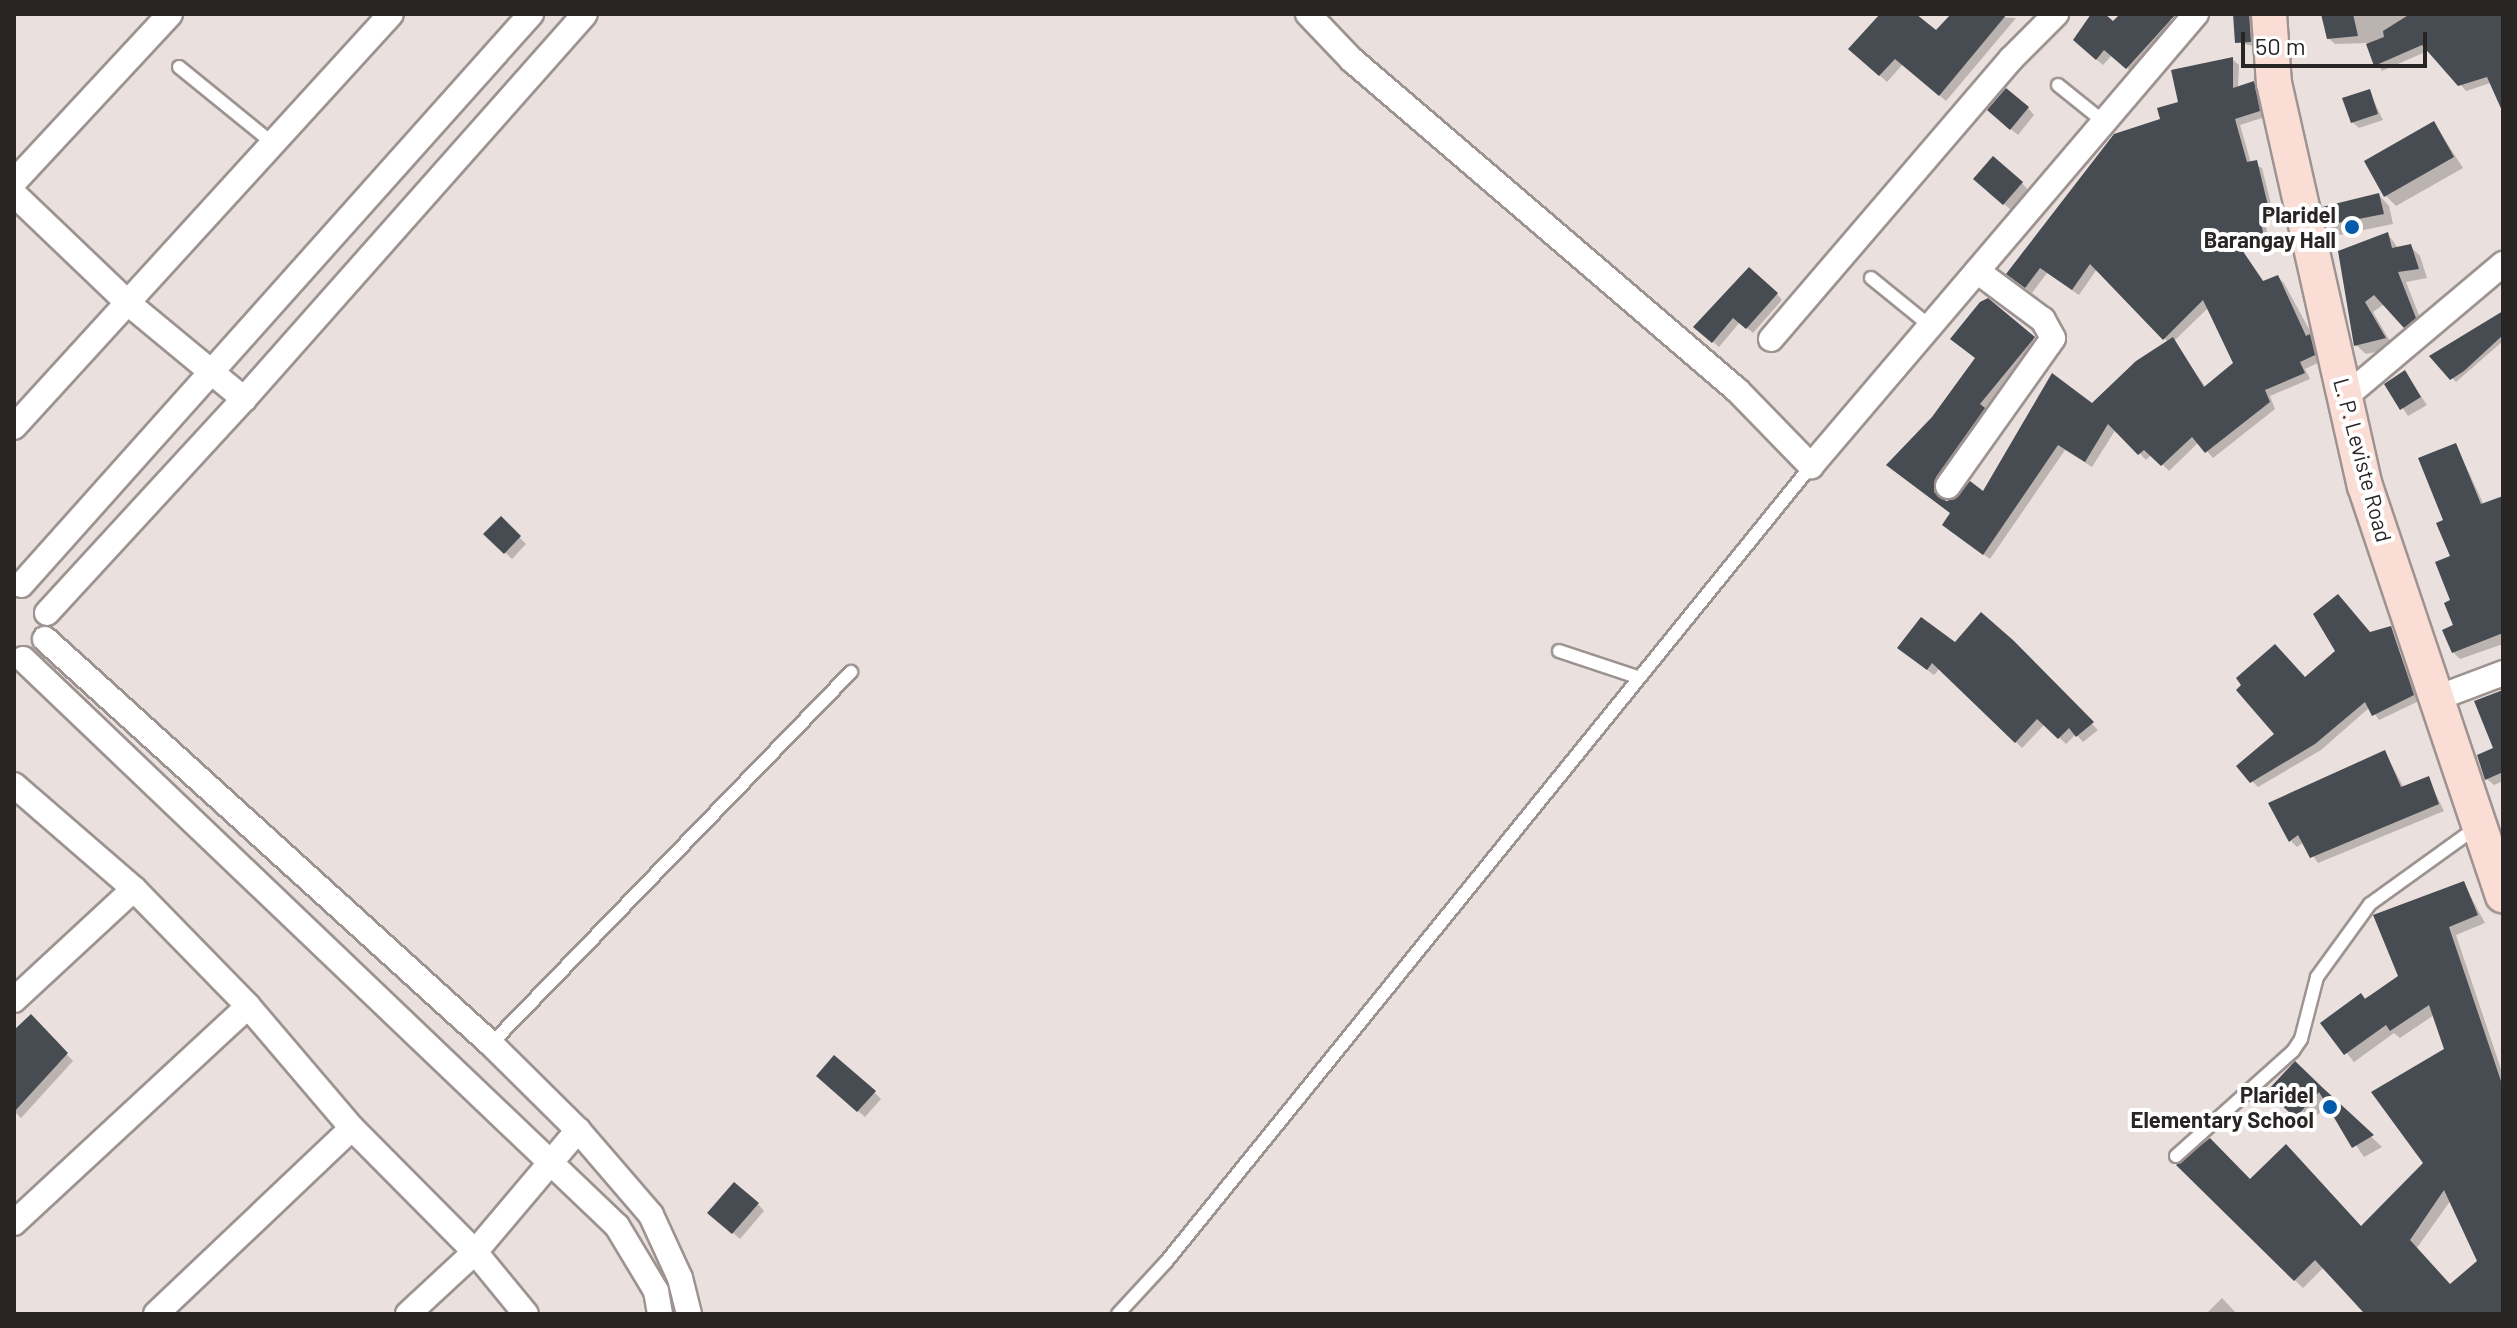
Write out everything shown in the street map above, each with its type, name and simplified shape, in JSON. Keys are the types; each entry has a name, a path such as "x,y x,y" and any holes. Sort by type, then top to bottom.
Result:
{"main road":[{"name":"L. P. Leviste Road","path":"2269,14 2274,83 2365,486 2503,895"}],"street":[{"path":"14,182 170,14"},
{"path":"14,427 270,141 391,14"},
{"path":"531,14 17,585 38,596 47,613 45,639 19,660 554,1161 617,1226 656,1291 660,1314"},
{"path":"47,613 244,399 585,14"},
{"path":"1308,14 1352,60 1738,391 1811,466 2196,14"},
{"path":"1771,339 2011,59 2056,14"},
{"path":"14,194 128,303 244,399"},
{"path":"2345,397 2503,264"},
{"path":"1948,486 2053,338 2043,320 1977,271"},
{"path":"45,639 491,1044 578,1130 651,1215 680,1278 689,1314"},
{"path":"2437,698 2503,673"},
{"path":"14,785 134,889 248,1006 352,1128 475,1252 526,1314"},
{"path":"14,1000 134,889"},
{"path":"14,1223 248,1006"},
{"path":"156,1314 352,1128"},
{"path":"408,1314 475,1252 578,1130"}],"lane":[{"path":"179,67 270,141"},
{"path":"2058,85 2104,122"},
{"path":"1871,278 1930,326"},
{"path":"1118,1314 1166,1262 1811,466"},
{"path":"1559,651 1637,677"},
{"path":"491,1044 851,672"},
{"path":"2176,1156 2293,1051 2301,1039 2317,977 2370,904 2479,825"}],"building":[{"path":"1880,14 1916,14 1936,30 1951,14 2007,14 1939,96 1895,59 1879,76 1848,49"},
{"path":"2091,14 2105,14 2113,21 2120,14 2176,14 2126,69 2104,50 2096,60 2073,40"},
{"path":"2233,14 2249,14 2251,42 2235,43"},
{"path":"2321,14 2353,14 2358,36 2327,39"},
{"path":"2410,14 2503,14 2503,113 2487,77 2458,86 2422,45 2374,66 2366,44 2384,37 2383,31"},
{"path":"2233,57 2233,88 2254,81 2260,111 2235,119 2247,162 2257,160 2270,214 2260,216 2264,238 2238,244 2263,281 2278,275 2306,336 2310,334 2315,355 2300,362 2305,373 2265,390 2270,402 2205,453 2192,437 2161,466 2144,450 2138,455 2108,424 2085,462 2058,445 1983,555 1942,525 1950,513 1886,465 1932,417 1975,358 1950,339 1980,302 1988,298 2035,337 1980,404 1985,408 1936,477 1934,492 1946,501 1955,499 1970,481 1983,491 2052,373 2092,403 2136,361 2173,337 2204,387 2233,363 2203,300 2163,340 2090,264 2072,290 2040,268 2025,288 2006,274 2114,134 2160,119 2157,108 2178,102 2171,70"},
{"path":"2006,88 2029,107 2010,130 1987,110"},
{"path":"2370,89 2378,114 2351,123 2342,98"},
{"path":"2434,121 2454,157 2384,197 2364,161"},
{"path":"1993,156 2023,182 2003,205 1973,179"},
{"path":"2379,193 2384,214 2327,225 2322,207"},
{"path":"2388,232 2392,248 2411,244 2419,269 2398,272 2416,318 2404,328 2374,295 2365,302 2386,338 2354,346 2338,251"},
{"path":"1749,267 1778,293 1746,329 1733,318 1712,343 1693,327"},
{"path":"2503,311 2503,335 2450,380 2429,356"},
{"path":"2405,370 2421,397 2400,410 2384,384"},
{"path":"2456,443 2481,504 2503,496 2503,633 2452,653 2442,630 2453,625 2444,603 2450,600 2435,562 2450,556 2436,523 2443,520 2418,458"},
{"path":"501,516 521,536 504,554 483,534"},
{"path":"2338,594 2370,632 2391,626 2414,695 2372,716 2365,702 2315,744 2250,783 2236,766 2274,734 2236,690 2241,685 2236,678 2275,644 2305,677 2335,651 2313,614"},
{"path":"1981,612 2094,722 2076,737 2069,728 2058,739 2037,719 2015,743 1932,663 1927,670 1897,648 1921,617 1955,642"},
{"path":"2503,690 2503,772 2485,780 2477,755 2493,748 2474,701"},
{"path":"2385,750 2401,787 2429,776 2439,804 2310,858 2298,835 2289,842 2268,803"},
{"path":"2464,881 2478,915 2449,927 2503,1087 2503,1314 2365,1314 2315,1260 2294,1281 2176,1165 2210,1138 2250,1179 2286,1144 2361,1226 2423,1163 2371,1092 2444,1049 2429,1005 2390,1031 2386,1025 2344,1055 2320,1023 2361,993 2365,999 2398,976 2373,915","holes":["2444,1190 2477,1261 2450,1284 2410,1240"]},
{"path":"31,1014 68,1053 14,1112 14,1030"},
{"path":"834,1055 876,1091 857,1112 816,1076"},
{"path":"2295,1061 2374,1135 2352,1148 2319,1092 2295,1118 2267,1091"},
{"path":"734,1182 759,1203 732,1234 707,1213"}],"place":[{"name":"Plaridel Barangay Hall","path":"2352,227"},
{"name":"Plaridel Elementary School","path":"2330,1107"}]}
